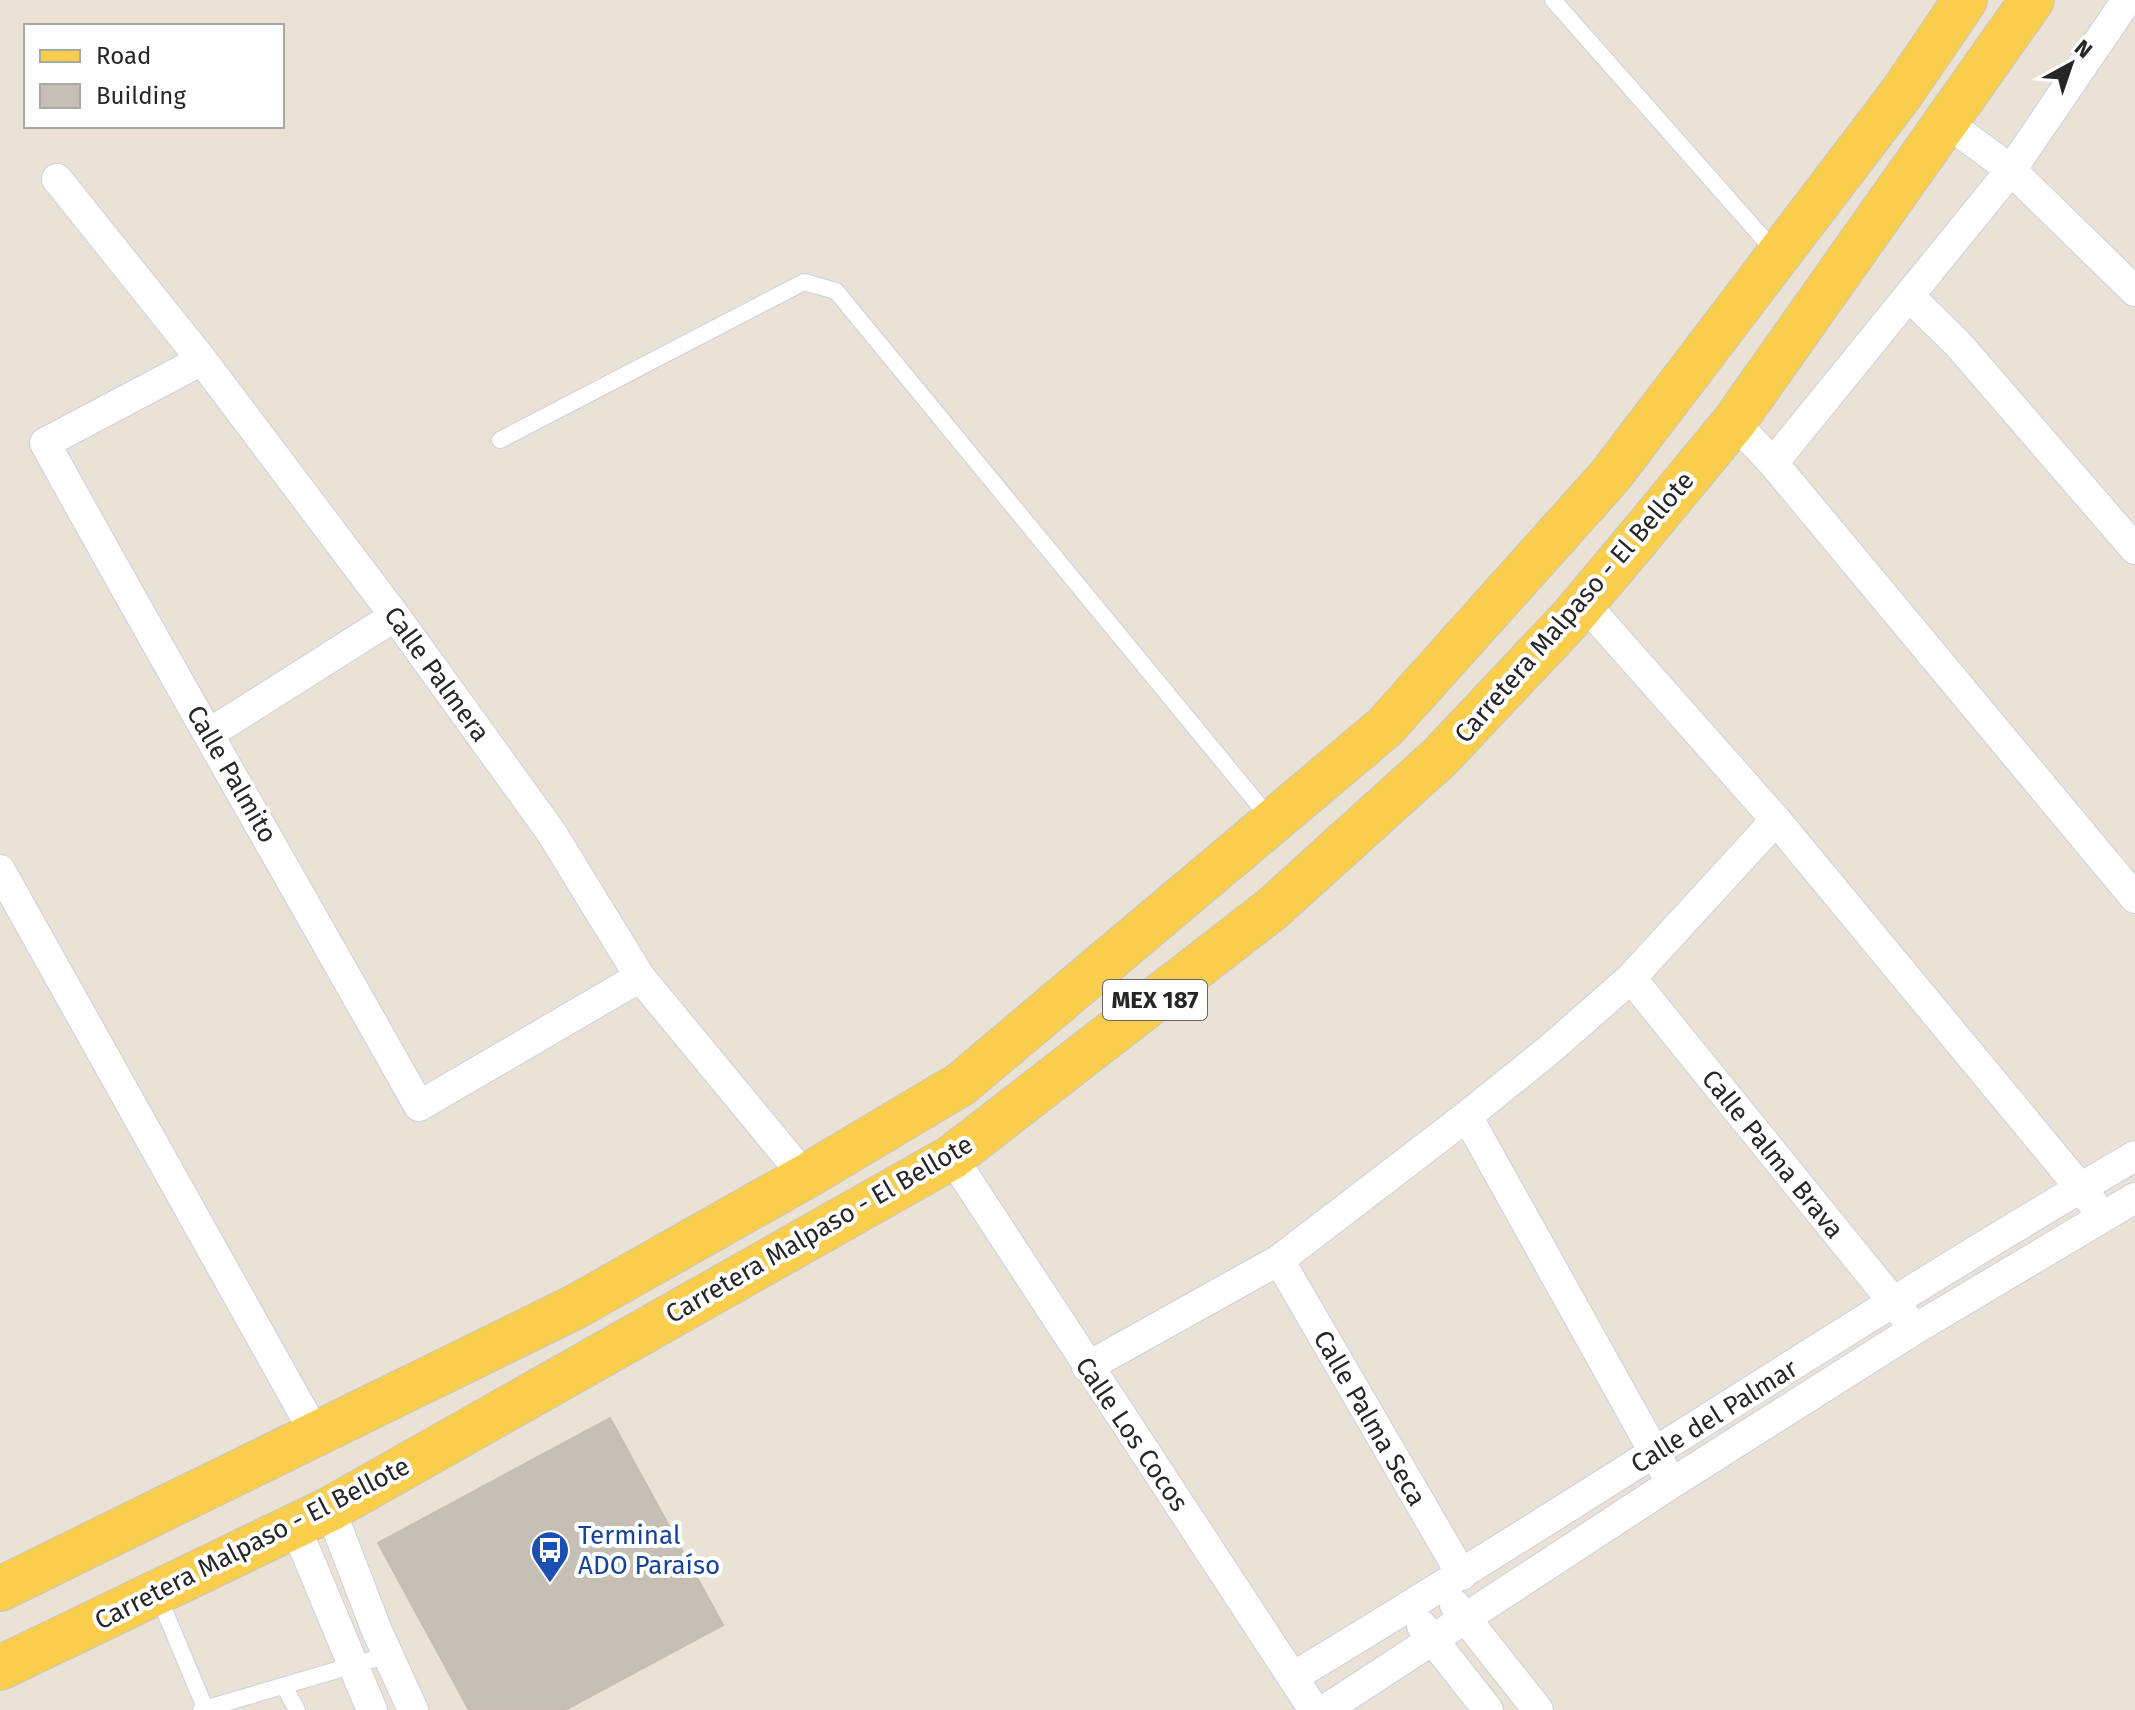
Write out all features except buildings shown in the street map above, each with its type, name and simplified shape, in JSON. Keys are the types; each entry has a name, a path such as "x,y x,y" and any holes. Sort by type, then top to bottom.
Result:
{"main road":[{"name":"Carretera Malpaso - El Bellote","path":"0,1589 575,1307 805,1177 961,1084 1385,727 1610,476 1901,94 1965,0"},
{"name":"Carretera Malpaso - El Bellote","path":"0,1668 313,1517 952,1157 1272,909 1440,757 1584,603 1734,422 2032,0"}],"street":[{"path":"1773,463 2011,170 2127,0"},
{"path":"1945,121 2011,170 2135,291"},
{"name":"Calle Palmera","path":"57,179 202,360 395,616 551,832 640,977 805,1177"},
{"path":"1910,297 1958,344 2135,549"},
{"name":"Calle Palmito","path":"202,360 45,443 419,1106 640,977"},
{"path":"1734,422 1773,463 2135,898"},
{"path":"1584,603 1776,820 2103,1215"},
{"path":"210,733 395,616"},
{"path":"1087,1367 1279,1260 1467,1116 1631,978 1776,820"},
{"path":"0,870 316,1435"},
{"name":"Calle Palma Brava","path":"1631,978 1915,1329"},
{"path":"1467,1116 1672,1483"},
{"name":"Calle del Palmar","path":"1293,1677 1452,1582 1655,1452 2135,1156"},
{"name":"Calle Los Cocos","path":"952,1157 1314,1710"},
{"name":"Calle del Palmar","path":"1325,1710 1672,1483 1915,1329 2135,1198"},
{"name":"Calle Palma Seca","path":"1279,1260 1452,1582 1465,1620 1538,1710"},
{"path":"313,1517 388,1655 413,1710"},
{"path":"313,1517 352,1666 372,1710"},
{"path":"1409,1607 1432,1641 1488,1710"}],"lane":[{"path":"1553,0 1778,255"},
{"path":"500,440 804,282 836,291 1272,821"},
{"path":"157,1592 204,1709 388,1655"},
{"path":"284,1686 297,1710"}],"place":[{"name":"Terminal ADO Paraíso","path":"550,1584"}]}
